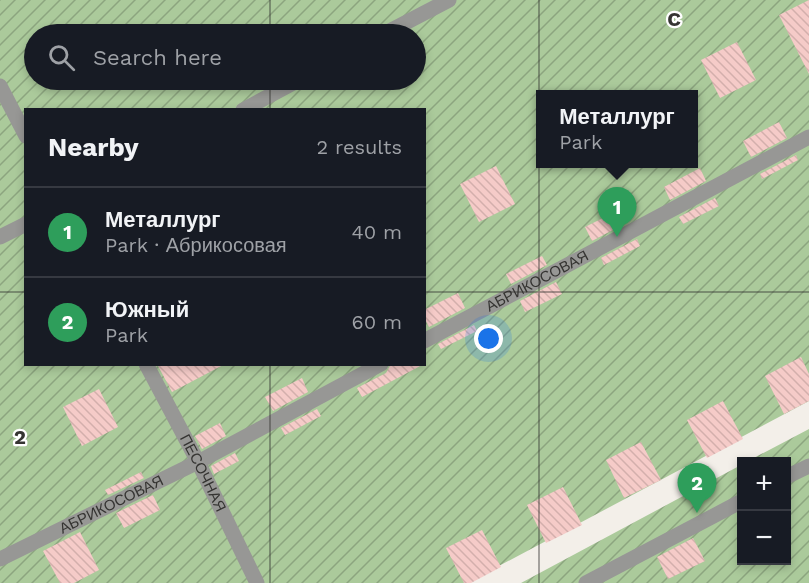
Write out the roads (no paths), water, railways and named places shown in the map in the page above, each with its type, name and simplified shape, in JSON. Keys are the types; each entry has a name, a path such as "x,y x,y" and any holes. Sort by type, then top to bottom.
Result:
{"street":[{"path":"403,24 449,0"},
{"path":"0,86 24,132"},
{"path":"247,108 280,90"},
{"name":"АБРИКОСОВАЯ","path":"426,340 809,137"},
{"path":"0,237 24,225"},
{"name":"ПЕСОЧНАЯ","path":"147,366 198,462 257,583"},
{"name":"АБРИКОСОВАЯ","path":"0,560 198,462 377,366"},
{"path":"791,475 809,466"},
{"path":"586,583 737,503"}],"place":[{"name":"Металлург","path":"617,237"},
{"name":"Южный","path":"697,513"}]}
